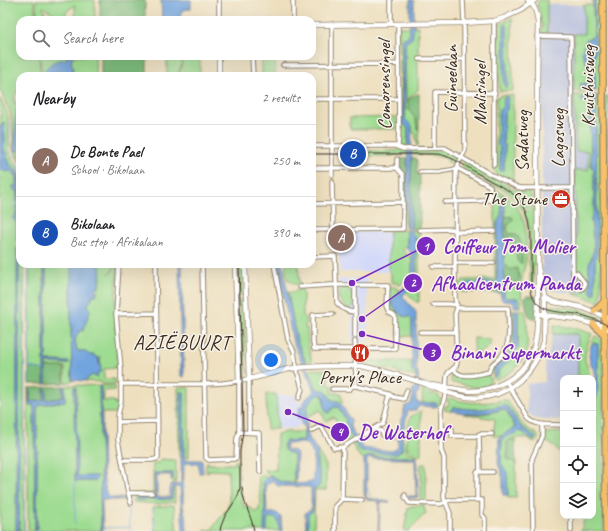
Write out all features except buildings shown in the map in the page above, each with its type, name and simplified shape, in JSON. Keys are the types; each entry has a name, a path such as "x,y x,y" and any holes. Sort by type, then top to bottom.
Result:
{"main road":[{"name":"Kruithuisweg","path":"604,0 603,124 606,317 606,531"},
{"path":"594,311 605,300"},
{"path":"593,324 606,330"}],"street":[{"path":"219,0 219,16"},
{"path":"293,0 293,16"},
{"path":"390,24 391,0"},
{"name":"Guineelaan","path":"450,531 450,512 445,502 444,458 441,450 441,410 446,390 447,376 454,369 457,363 455,314 457,306 455,298 455,210 457,168 465,151 463,0"},
{"path":"316,25 464,23 494,21 504,18 530,2"},
{"name":"Sadatweg","path":"446,390 481,391 492,388 506,381 527,362 535,345 537,334 538,301 538,23 536,14 530,2"},
{"name":"Malisingel","path":"494,21 494,165"},
{"path":"332,24 332,176"},
{"name":"Comorensingel","path":"398,24 398,146"},
{"name":"Lagosweg","path":"537,36 571,37 573,288 581,290 584,288 584,282 577,273 573,273"},
{"path":"419,59 464,59"},
{"path":"219,60 219,72"},
{"path":"252,60 253,72"},
{"path":"283,65 398,64"},
{"path":"435,148 435,92 495,93"},
{"path":"316,99 399,99"},
{"path":"316,146 398,146 403,149 445,148 510,185 521,188 572,188"},
{"path":"316,230 403,230 403,175 397,168 397,159"},
{"path":"316,168 397,168"},
{"path":"420,172 452,171 457,168 490,186 490,200 445,202"},
{"path":"332,181 334,242"},
{"path":"316,204 403,202"},
{"path":"420,230 455,230 460,232 494,231"},
{"path":"316,257 335,256 337,303 348,312 355,312"},
{"path":"433,267 494,264"},
{"path":"119,268 116,314 121,369 121,402 118,415 118,440 131,503"},
{"path":"122,460 152,460 158,458 156,268"},
{"path":"202,268 206,458 209,460 236,458 237,438 239,432 239,381 235,268"},
{"path":"245,268 249,432"},
{"path":"275,268 288,340 294,351 302,389 299,398"},
{"name":"Sadatweg","path":"446,390 466,398 481,398 503,392 510,388 527,373 536,361 544,340 544,292 538,268"},
{"path":"300,287 330,285 388,285 389,312 396,316 395,349 314,349 313,315 333,314"},
{"path":"355,286 355,336"},
{"path":"544,297 554,302 578,306 594,311 606,317"},
{"path":"554,302 542,307 537,312 544,315 576,319 593,324"},
{"path":"433,304 508,308 507,345 502,356 491,365 489,372 476,375 467,375 459,374 454,369"},
{"path":"116,314 156,313"},
{"path":"544,324 552,315"},
{"path":"420,332 456,332"},
{"path":"355,341 356,386"},
{"path":"121,384 223,383 305,367 361,366 416,380 446,390"},
{"path":"506,381 528,418 535,423 542,425 560,424"},
{"path":"332,389 350,389 352,386 356,386 404,399 407,390"},
{"path":"381,431 390,394"},
{"path":"118,422 158,422"},
{"path":"311,431 321,426 334,448 343,447 383,423"},
{"path":"533,531 532,459 542,436 542,425"},
{"path":"373,429 381,431 382,435 392,437"},
{"path":"441,429 452,429 452,436 479,436 479,434 492,434"},
{"path":"239,432 259,433 260,472"},
{"path":"479,436 480,472 478,472 482,515 485,518 485,531"},
{"path":"335,531 335,506 342,499 343,447"},
{"path":"480,472 493,472"},
{"path":"128,494 152,493"},
{"path":"405,495 410,503 441,504 450,500 480,500"},
{"path":"342,499 362,500"},
{"path":"571,519 571,531"}],"shaded area":[{"path":"547,4 584,5 584,34 574,34 576,151 588,151 588,170 575,171 584,279 587,285 584,292 581,293 573,291 572,293 547,290 542,270 542,33 545,35 547,34"},
{"path":"336,231 389,232 389,272 339,272 338,236 336,236"},
{"path":"367,278 368,342 352,342 352,314 340,288 339,279"},
{"path":"579,332 579,375 560,375 560,420 535,419 527,412 527,384 545,382 545,363 548,357 553,333"},
{"path":"276,395 296,395 297,404 300,400 304,401 298,411 300,412 299,414 302,418 302,425 297,425 297,428 278,429"}],"green space":[{"path":"0,0 34,0 36,16 16,16 16,60 39,60 40,72 16,72 16,93 14,104 16,103 16,155 13,150 12,121 10,112 0,90"},
{"path":"36,0 95,0 95,16 75,16 75,5 66,12 66,16 54,16 54,14 43,7 45,11 44,16 37,16"},
{"path":"100,0 145,0 145,16 100,16"},
{"path":"539,0 547,0 547,35 542,33 541,27 543,27 543,25 541,24 540,13 537,5"},
{"path":"595,0 601,0 601,90 595,91"},
{"path":"584,5 593,5 594,35 586,42 583,49 589,70 589,81 586,84 580,84 588,91 574,91 574,34 584,34"},
{"path":"512,18 513,91 499,91 499,75 496,75 496,39 499,39 499,24"},
{"path":"414,26 418,26 418,90 406,99 405,43 412,38"},
{"path":"399,27 410,27 409,35 402,40 402,99 400,99"},
{"path":"40,60 65,60 54,62 45,72 42,72"},
{"path":"72,60 95,60 96,72 72,72 73,67"},
{"path":"101,60 147,60 147,72 101,72"},
{"path":"167,60 181,60 182,63 179,72 167,72"},
{"path":"182,60 200,60 200,72 180,72"},
{"path":"262,60 276,60 275,72 262,72"},
{"path":"419,94 419,129 417,128 416,120 409,110 408,100"},
{"path":"500,95 513,95 513,184 496,174 493,169 495,165 496,97 500,97","holes":["504,97 507,110 504,113 504,170 500,171 500,147"]},
{"path":"574,95 588,95 581,100 589,101 590,111 591,166 594,170 594,210 591,219 594,250 589,264 591,292 595,278 595,260 597,254 596,95 600,96 602,238 600,302 573,294 573,291 580,293 585,291 587,286 584,279 585,278 577,269 575,170 588,170 588,151 576,151"},
{"path":"605,96 608,96 608,251 607,238"},
{"path":"0,98 9,121 10,154 16,164 16,171 10,165 4,149 4,123 0,128"},
{"path":"400,100 402,100 402,123 408,128 407,147 400,144"},
{"path":"406,100 408,100 409,110 416,119 417,129 419,129 418,146 415,133 412,132 412,126 405,119"},
{"path":"396,117 396,129 350,129 350,118"},
{"path":"398,149 444,150 457,157 454,164 447,162 448,159 421,154 393,156 355,156 355,154 336,155 336,150 396,151"},
{"path":"401,158 407,158 407,228 405,228 404,222 405,174 399,168 402,168"},
{"path":"412,158 416,158 417,174 420,174 419,229 411,228"},
{"path":"464,161 516,190 522,190 522,192 530,191 531,205 522,210 508,192 486,183 487,181 479,176 478,178 464,170 465,168 461,166"},
{"path":"0,171 11,171 16,175 16,216 13,217 16,221 16,268 19,268 16,531 0,531"},
{"path":"495,189 507,196 514,203 521,214 525,225 526,260 521,284 521,307 518,307 517,298 506,298 504,296 504,279 509,279 514,284 514,282 518,281 507,266 504,265 504,237 509,237 513,234 508,234 507,232 512,217 505,216 504,196 501,216 497,223 497,281 466,284 467,291 497,290 500,293 460,292 460,283 463,280 495,279"},
{"path":"534,193 536,195 535,266 534,288 530,288 529,228 524,212 533,207"},
{"path":"505,216 512,217 513,219 507,226 508,233 518,236 521,243 522,263 520,264 518,262 515,248 510,242 509,237 504,237"},
{"path":"407,230 407,248 402,249 408,256 412,256 412,279 408,277 399,286 397,283 391,283 391,273 389,272 389,231"},
{"path":"411,230 418,230 419,233 419,302 416,302 406,292 416,280 416,238 411,233"},
{"path":"504,265 511,270 517,268 520,280 514,282 517,288 510,285 509,279 504,279"},
{"path":"19,268 24,268 24,531 19,531"},
{"path":"29,268 44,268 44,370 29,367"},
{"path":"46,268 71,268 72,380 65,383 65,367 46,367 46,363 68,364 61,361 46,361"},
{"path":"100,268 113,268 109,274 113,271 114,268 118,268 115,313 119,366 104,369 104,379 115,379 115,384 85,381 92,375 96,377 98,372 98,358 93,355 90,356 83,351 77,350 75,341 80,329 83,331 88,304 93,295 96,295 101,282"},
{"path":"238,268 243,268 244,295 239,295"},
{"path":"285,268 298,268 300,285 297,285 287,279"},
{"path":"345,287 349,289 353,296 354,304 351,309 343,305 338,295 341,289"},
{"path":"390,287 395,287 400,291 392,300 392,306 402,316 412,318 412,336 398,336 397,314 389,309"},
{"path":"302,289 303,314 307,323 304,327 307,328 312,363 307,364 297,341 288,293"},
{"path":"526,296 536,296 536,319 531,318 528,313 525,301"},
{"path":"239,300 244,300 246,376 241,377"},
{"path":"552,306 583,311 601,318 598,320 602,321 603,323 578,316 550,313 545,311 546,308"},
{"path":"514,310 514,347 506,359 494,368 494,376 498,376 498,371 506,364 518,347 518,310 524,310 526,315 526,354 516,368 495,380 491,372 492,365 494,367 501,362 508,351 512,340 512,319 510,319 509,314 512,314 512,311 509,311"},
{"path":"554,325 575,328 592,334 585,356 589,375 578,375 578,334 553,334"},
{"path":"595,336 603,340 604,531 581,531 584,519 596,519 596,398 598,388 598,344 594,343 591,346"},
{"path":"474,338 490,339 490,345 483,351 474,353"},
{"path":"361,361 412,362 412,371 416,374 416,377 363,363"},
{"path":"29,367 44,370 44,384 29,384"},
{"path":"46,367 64,367 64,383 46,384"},
{"path":"309,370 329,370 328,385 332,385 332,393 341,393 343,402 332,401 326,391 317,390"},
{"path":"455,373 457,375 488,374 491,380 485,387 476,388 458,383 452,383 451,375"},
{"path":"63,386 62,398 46,400 46,389 44,389 44,401 30,402 30,388"},
{"path":"65,386 115,386 115,390 104,391 104,401 114,401 115,404 119,404 117,413 102,413 101,531 37,531 37,410 39,405 65,401","holes":["74,387 76,388 77,476 95,481 75,481"]},
{"path":"179,387 189,388 189,457 184,457 184,392 181,392 181,457 179,457"},
{"path":"423,387 429,391 430,394 433,395 434,393 438,395 441,399 439,405 436,407 436,403 422,403"},
{"path":"28,388 29,405 34,405 35,531 28,531"},
{"path":"266,394 276,394 278,429 267,429"},
{"path":"318,394 323,395 325,409 329,413 333,408 338,407 346,420 346,427 353,439 347,442 334,417 326,421 320,410 307,417 307,409 309,404"},
{"path":"450,398 477,403 506,400 523,424 539,437 535,442 528,438 515,438 507,441 511,460 516,465 516,498 508,498 507,477 501,463 502,439 520,431 534,440 536,437 518,424 508,407 472,410 454,407 451,411 444,410 445,406 448,406 449,402 447,401"},
{"path":"506,410 515,427 501,436 493,436 495,419 463,414 482,414"},
{"path":"421,411 420,455 413,453 408,449 407,438 411,416"},
{"path":"286,432 304,432 304,440 286,441 284,443 288,453 292,453 294,456 294,480 296,480 296,483 281,482 271,475 270,476 264,470 276,470 277,434"},
{"path":"560,432 560,454 549,443 542,440 544,433"},
{"path":"515,438 516,465 513,461 507,459 507,441"},
{"path":"402,439 406,441 407,452 417,457 371,456 364,459 360,457 351,443 354,442 359,450 397,454 402,450"},
{"path":"317,450 326,465 326,490 315,490 314,531 306,531 307,514 313,511 314,489 320,476 317,466"},
{"path":"160,459 176,461 175,485 173,485 173,473 154,474 155,498 136,497 136,499 172,499 173,489 175,487 175,502 157,504 133,502 133,494 153,493 153,464 160,462"},
{"path":"208,461 208,464 235,464 235,461 238,461 239,489 241,489 244,507 248,506 255,512 259,510 261,504 258,477 262,474 267,478 263,482 266,515 279,517 280,531 204,531 212,529 226,511 229,504 228,471 209,470 209,472 206,473 206,463"},
{"path":"422,464 426,465 425,503 420,502"},
{"path":"174,505 177,531 155,531 153,507"},
{"path":"424,505 426,513 408,531 404,531 408,508 411,506"}],"water":[{"path":"161,0 191,0 191,9 182,10 181,16 162,16"},
{"path":"410,0 414,0 414,26 412,38 405,43 405,119 412,126 411,228 407,228 408,128 402,123 402,40 409,35"},
{"path":"593,0 595,0 595,91 590,91 581,89 580,84 586,84 589,81 589,70 582,52 586,40 594,35"},
{"path":"505,24 507,25 508,86 506,87 504,84"},
{"path":"60,60 72,60 72,72 45,72 46,68 51,64"},
{"path":"588,95 596,95 597,254 595,260 594,295 591,292 589,264 594,250 591,219 594,210 594,170 591,166 589,102 581,101 581,98"},
{"path":"504,97 508,97 507,110 504,113 504,171 500,171 500,147 498,145 499,110 503,107"},
{"path":"16,119 16,152 15,150"},
{"path":"4,122 4,149 10,165 16,170 16,175 11,171 6,173 4,170 0,171 0,128"},
{"path":"13,186 16,186 16,190 13,189"},
{"path":"502,195 505,197 504,296 506,298 517,298 518,307 514,307 514,303 512,302 503,301 499,291 466,290 467,283 497,281 497,223 501,216"},
{"path":"16,216 16,221 13,219 13,217"},
{"path":"407,230 411,230 416,239 416,280 413,285 415,288 412,291 409,289 403,297 416,312 416,369 418,371 419,392 416,394 416,400 419,403 436,403 437,406 419,406 416,410 408,411 402,435 402,449 397,454 362,452 359,450 346,427 346,420 338,407 334,407 327,413 323,395 317,395 307,407 307,429 309,438 317,450 317,466 320,476 320,485 314,489 313,509 308,515 308,531 306,531 305,514 311,510 311,487 278,486 273,480 266,485 267,513 277,513 281,517 282,531 279,531 278,520 268,518 267,531 264,531 264,480 271,475 279,481 287,483 301,484 313,481 313,455 309,446 301,443 286,444 286,449 297,453 296,480 294,480 294,456 292,453 285,451 283,447 286,441 304,440 304,425 302,425 301,418 298,418 297,414 299,414 300,412 298,412 300,407 302,408 304,401 314,391 293,342 278,268 283,268 297,341 317,389 325,390 332,400 340,402 351,421 350,427 363,448 393,451 398,447 398,434 405,406 411,404 413,395 412,390 416,387 416,374 412,371 412,319 400,314 392,306 392,300 412,279 412,254 407,249"},
{"path":"17,268 19,268 19,531 16,531"},
{"path":"44,268 46,268 46,361 69,362 68,364 46,363 46,384 44,384"},
{"path":"71,268 100,268 100,282 98,288 95,289 97,292 96,295 93,295 88,304 90,311 83,331 80,330 75,341 77,350 84,351 98,358 100,365 100,356 101,372 97,373 98,377 92,375 85,381 72,380"},
{"path":"179,268 182,268 184,377 181,376"},
{"path":"514,310 518,310 518,347 509,361 498,371 498,376 495,377 494,368 506,359 514,347"},
{"path":"594,343 598,344 598,388 596,398 596,375 595,375 595,372 590,363 589,355 591,346"},
{"path":"63,386 65,386 65,401 39,405 37,410 37,531 35,531 34,405 29,405 29,388 30,402 44,400 44,389 46,389 46,400 62,398"},
{"path":"74,387 76,387 77,476 98,476 95,481 75,481"},
{"path":"99,387 101,387 103,474 106,493 109,497 113,498 127,498 127,500 102,500 103,531 101,531"},
{"path":"181,392 184,392 184,460 202,460 203,473 199,473 199,464 184,463 183,506 187,531 183,531 180,487 174,487 172,499 136,500 136,497 155,497 154,473 173,473 173,479 171,480 171,475 157,475 157,497 170,497 170,485 181,484"},
{"path":"504,405 508,407 521,427 536,437 534,440 520,431 502,439 501,463 507,473 508,495 503,495 503,478 498,463 499,438 515,427 507,411 503,409 473,414 451,411 454,407 479,409"},
{"path":"371,456 417,457 418,497 416,498 408,498 407,496 416,496 415,459 369,458 367,460 366,497 381,501 390,501 380,503 379,531 379,501 367,500 364,493 364,459"}],"waterway":[{"path":"9,121 10,154 16,164"},
{"path":"24,268 24,531"},
{"path":"29,268 29,367"},
{"path":"29,384 29,367 44,370"},
{"path":"75,481 75,524"},
{"path":"368,488 368,493 371,497"},
{"path":"129,507 130,531"},
{"path":"153,507 155,531"},
{"path":"103,528 130,527"}],"tram line":[{"path":"316,154 444,155 502,187 519,200 527,213 531,242 531,290 537,303 548,310 584,316 608,326"},
{"path":"220,531 225,516 238,496 240,488 240,451 243,432 239,268"},
{"path":"242,487 242,493 254,531"}],"place":[{"name":"Bikolaan","path":"353,154"},
{"name":"The Stone","path":"561,199"},
{"name":"De Bonte Pael","path":"341,238"},
{"name":"Coiffeur Tom Molier","path":"352,283"},
{"name":"Afhaalcentrum Panda","path":"362,319"},
{"name":"Binani Supermarkt","path":"362,334"},
{"name":"Perry's Place","path":"360,353"},
{"name":"De Waterhof","path":"288,412"}],"district":[{"name":"AZIËBUURT","path":"182,342"}]}
